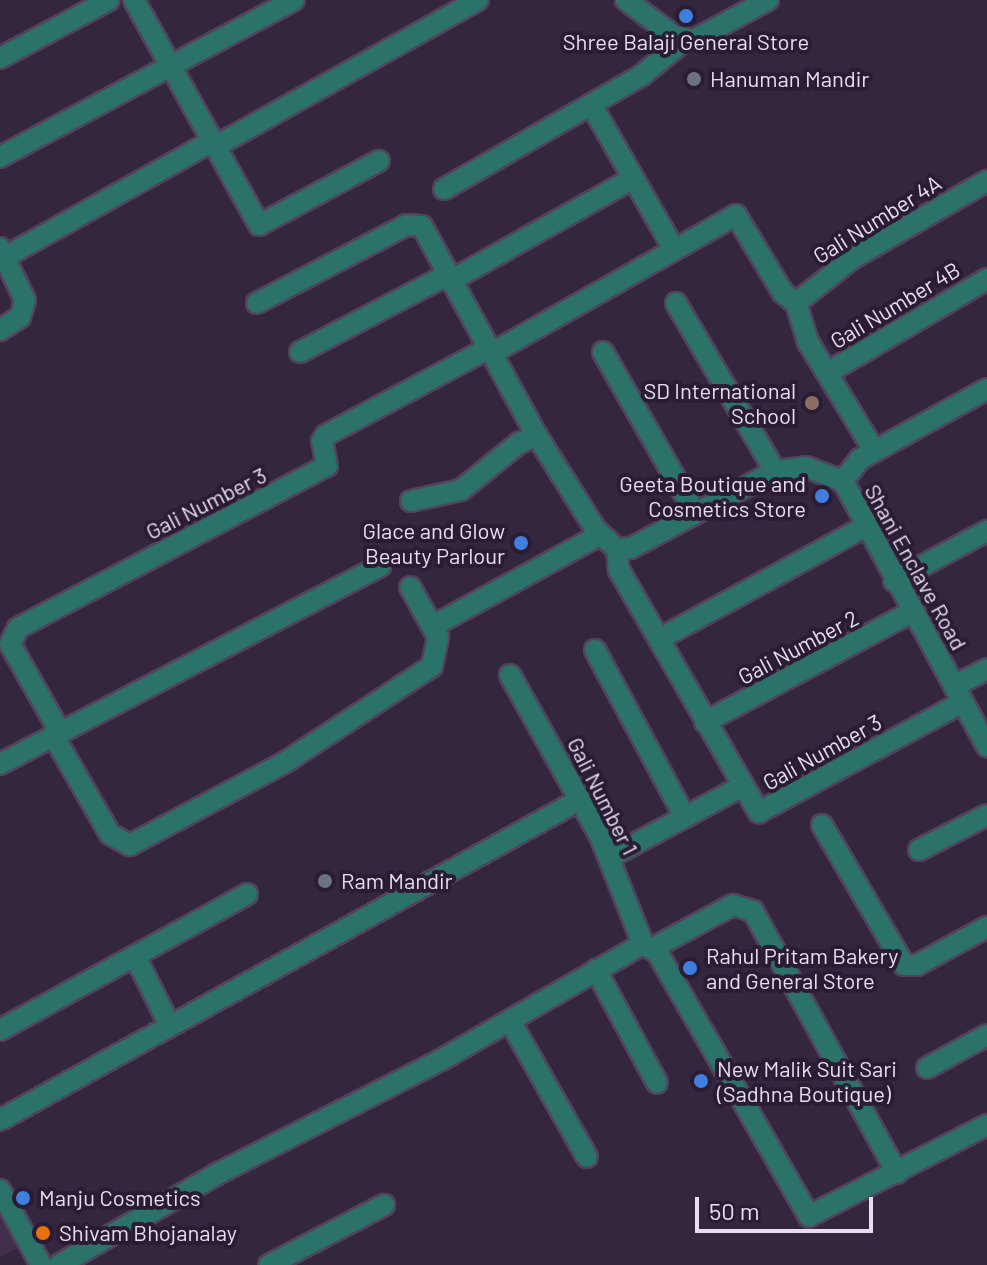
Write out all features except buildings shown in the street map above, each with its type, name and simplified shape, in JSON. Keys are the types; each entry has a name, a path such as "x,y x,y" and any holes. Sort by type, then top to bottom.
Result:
{"street":[{"path":"0,58 109,0"},
{"path":"134,0 259,225 379,161"},
{"path":"0,157 294,0"},
{"path":"0,330 25,308 23,289 2,252 213,144 478,0"},
{"path":"626,0 685,40"},
{"path":"444,189 592,106 656,66 685,40 706,35 768,0"},
{"path":"592,106 674,249"},
{"path":"300,352 448,278 632,179"},
{"name":"Gali Number 4A","path":"796,303 835,269 987,181"},
{"path":"491,350 736,215 783,293 796,303 801,327 874,450"},
{"path":"257,303 412,223 422,226 537,436 600,535 617,549 631,548 694,511 775,471 806,467 843,481"},
{"name":"Gali Number 4B","path":"827,373 987,279"},
{"path":"676,303 775,471"},
{"name":"Gali Number 3","path":"56,734 10,644 14,632 327,466 322,441 326,435 491,350"},
{"path":"603,352 694,511"},
{"name":"Shani Enclave Road","path":"987,389 874,450 848,469 843,481 864,527 987,746"},
{"path":"411,501 461,490 519,443 537,436"},
{"path":"659,639 864,527"},
{"path":"894,581 987,531"},
{"path":"433,626 600,535"},
{"name":"Gali Number 3","path":"617,549 619,570 755,810 767,809 958,694 987,669"},
{"path":"0,764 381,566"},
{"path":"56,734 114,840 130,845 237,791 419,676 437,657 433,626 410,587"},
{"name":"Gali Number 2","path":"705,722 912,612"},
{"path":"595,650 685,817"},
{"name":"Gali Number 1","path":"510,675 581,799 648,946 805,1214 819,1215 897,1173"},
{"path":"610,857 741,787"},
{"path":"0,1120 581,799"},
{"path":"919,850 987,815"},
{"path":"822,825 904,965 917,965 987,927"},
{"path":"0,1030 247,894"},
{"path":"0,1190 43,1264 312,1129 510,1021 596,970 733,905 753,911 897,1173 987,1125"},
{"path":"135,956 170,1026"},
{"path":"596,970 657,1083"},
{"path":"510,1021 587,1157"},
{"path":"927,1068 987,1035"},
{"path":"269,1265 384,1205"}],"shaded area":[{"path":"0,1211 20,1247 0,1257"}],"place":[{"name":"Shree Balaji General Store","path":"686,16"},
{"name":"Hanuman Mandir","path":"694,79"},
{"name":"SD International School","path":"812,403"},
{"name":"Geeta Boutique and Cosmetics Store","path":"822,496"},
{"name":"Glace and Glow Beauty Parlour","path":"521,543"},
{"name":"Ram Mandir","path":"325,881"},
{"name":"Rahul Pritam Bakery and General Store","path":"690,968"},
{"name":"New Malik Suit Sari (Sadhna Boutique)","path":"701,1081"},
{"name":"Manju Cosmetics","path":"23,1198"},
{"name":"Shivam Bhojanalay","path":"43,1233"}]}
